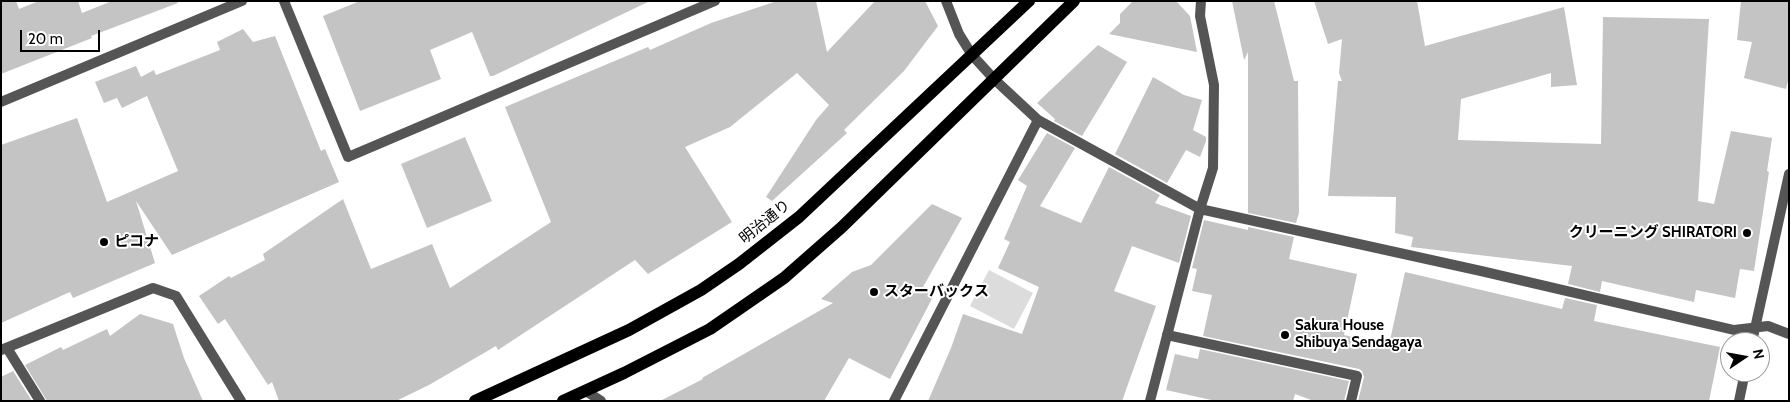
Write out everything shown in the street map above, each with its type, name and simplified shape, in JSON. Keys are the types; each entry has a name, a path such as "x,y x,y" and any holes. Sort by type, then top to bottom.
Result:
{"main road":[{"name":"明治通り","path":"475,401 629,330 700,290 739,264 799,217 1029,1"},
{"path":"570,399 710,328 784,278 842,227 1074,1"}],"street":[{"path":"1,102 242,1"},
{"path":"284,1 348,157 715,1"},
{"path":"946,1 972,56 1038,120 1200,209 1471,268 1734,330 1768,326 1789,334"},
{"path":"1150,401 1200,209 1213,168 1214,85 1200,16 1201,1"},
{"path":"894,401 1038,120"},
{"path":"1755,332 1789,174"},
{"path":"40,401 4,349 153,288 176,296 241,401"},
{"path":"1167,335 1357,376 1351,401"},
{"path":"1739,401 1743,382"},
{"path":"586,391 602,401"}],"shaded area":[{"path":"989,270 1033,293 1014,329 970,306"}],"building":[{"path":"1,1 16,1 19,9 39,1 78,1 82,13 112,1 177,1 178,3 91,36 92,38 1,74"},
{"path":"360,1 650,1 493,76 490,76 472,32 430,50 441,79 360,111 323,16"},
{"path":"777,1 816,1 827,52 875,1 925,1 938,26 904,71 844,130 847,133 772,201 766,197 816,120 829,105 797,73 730,127 685,147 732,222 648,274 635,260 498,350 496,346 429,385 396,401 279,401 272,382 268,385 225,319 218,324 199,296 229,276 231,278 265,260 263,254 343,199 371,269 432,244 450,288 551,222 505,107 648,47 650,50 711,23"},
{"path":"1133,1 1176,1 1190,16 1197,52 1109,34 1120,23 1120,14"},
{"path":"1232,1 1274,1 1294,81 1298,81 1299,213 1296,223 1248,213 1248,52 1244,60"},
{"path":"1314,1 1417,1 1425,46 1564,7 1577,85 1551,87 1551,73 1461,99 1458,140 1601,144 1603,17 1709,19 1698,201 1714,204 1731,131 1772,138 1767,171 1769,172 1754,271 1740,269 1735,298 1696,290 1694,302 1602,281 1600,292 1568,284 1572,266 1411,247 1413,237 1395,233 1396,197 1328,196 1338,81 1342,81 1339,73 1342,39 1328,44"},
{"path":"1741,1 1789,1 1789,77 1786,89 1744,78 1752,42 1737,40"},
{"path":"243,29 253,42 275,36 321,151 325,149 339,182 172,255 136,201 155,263 73,298 70,292 1,323 1,145 77,118 107,202 178,171 147,96 122,108 117,98 104,103 95,82 136,66 141,77 154,70 156,75 220,50 217,42"},
{"path":"1098,45 1127,62 1082,136 1054,121 1055,119 1037,103"},
{"path":"1153,77 1184,95 1202,100 1193,130 1206,137 1200,157 1186,150 1167,183 1115,154"},
{"path":"1047,133 1075,148 1040,206 1081,223 1109,167 1160,195 1155,203 1191,216 1179,263 1132,246 1114,291 1156,306 1122,401 928,401 951,348 963,314 1022,334 1039,287 998,268 1010,242 1004,239 1027,186 1018,180"},
{"path":"465,137 492,201 427,228 401,164"},
{"path":"932,204 962,218 923,287 935,293 890,379 849,358 824,401 660,401 703,379 833,303 821,299 852,272 871,265"},
{"path":"1204,220 1248,230 1248,227 1294,237 1289,259 1357,274 1344,335 1389,345 1405,272 1562,309 1565,298 1597,305 1594,321 1720,347 1709,401 1358,401 1364,377 1359,369 1203,336 1212,295 1192,291 1197,269 1192,268"},
{"path":"140,314 173,324 184,358 203,401 47,401 25,365 61,347 63,350 107,329 110,336"},
{"path":"1200,349 1349,381 1344,401 1314,401 1295,394 1293,401 1216,401 1166,390 1175,354 1198,359"},
{"path":"13,371 32,401 1,401 1,377"}],"place":[{"name":"クリーニング SHIRATORI","path":"1747,233"},
{"name":"ピコナ","path":"104,242"},
{"name":"スターバックス","path":"874,292"},
{"name":"Sakura House Shibuya Sendagaya","path":"1285,335"}]}
